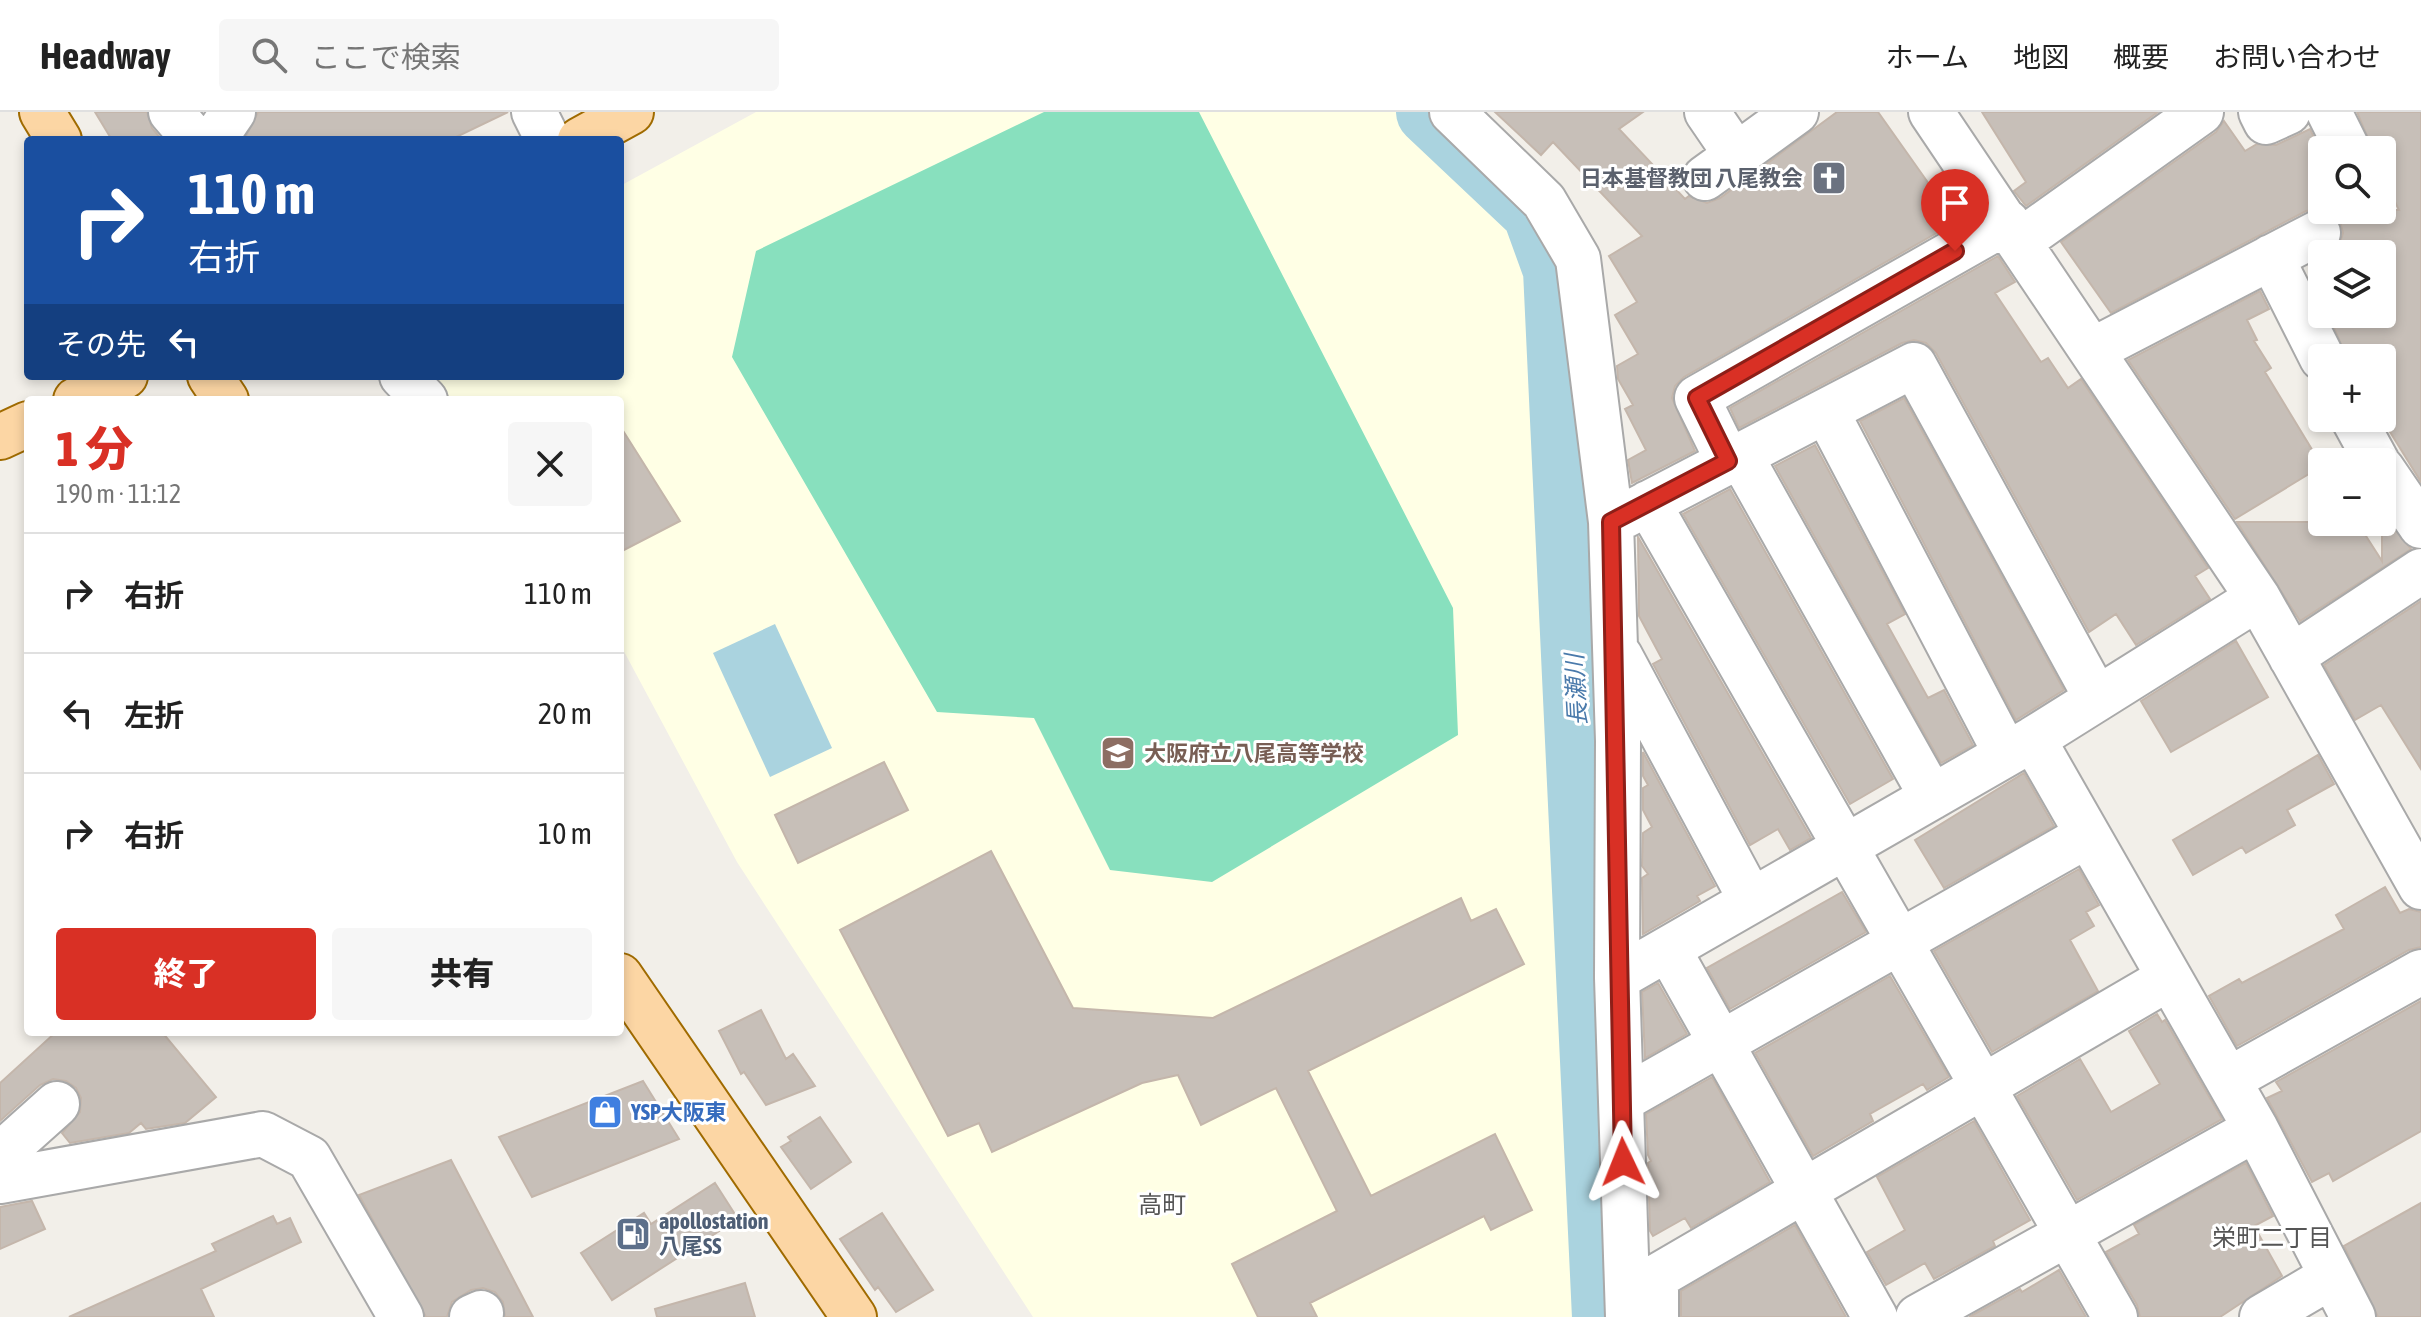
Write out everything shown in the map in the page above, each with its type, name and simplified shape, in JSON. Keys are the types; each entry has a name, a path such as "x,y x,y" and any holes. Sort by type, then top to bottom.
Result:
{"main road":[{"path":"42,112 57,136"},
{"path":"587,136 631,112"},
{"path":"84,396 117,380"},
{"path":"0,437 24,426"},
{"path":"624,982 854,1317"}],"street":[{"path":"171,112 192,136"},
{"path":"217,136 233,112"},
{"path":"534,112 546,136"},
{"path":"1452,112 1544,201 1578,259 1629,513 1615,647 1617,978 1628,1317"},
{"path":"1707,112 1720,165 1796,112"},
{"path":"1931,112 2258,598 2421,887"},
{"path":"1963,112 1971,168"},
{"path":"1932,797 1697,398 2013,231 2201,112"},
{"path":"2261,112 2266,122 2288,112"},
{"path":"2329,112 2341,136"},
{"path":"2093,350 2318,233"},
{"path":"2271,257 2315,344"},
{"path":"1629,513 1914,365 2097,699"},
{"path":"406,380 421,396"},
{"path":"1826,411 2020,746 2088,835 2256,1129 2353,1317"},
{"path":"2396,489 2421,526"},
{"path":"1629,513 1845,847 2115,1317"},
{"path":"2291,657 2421,571"},
{"path":"1617,978 2020,746 2258,598"},
{"path":"1615,647 1751,900"},
{"path":"1621,1100 2088,835"},
{"path":"1668,949 1875,1317"},
{"path":"2228,1080 2421,972"},
{"path":"1656,1317 1656,1277 2169,978"},
{"path":"0,1155 57,1104"},
{"path":"1918,1317 2256,1129"},
{"path":"0,1181 263,1134 309,1158 401,1317"},
{"path":"2262,1317 2332,1276"}],"shaded area":[{"name":"大阪府立八尾高等学校","path":"756,112 1398,112 1491,199 1543,289 1575,1317 1033,1317 737,862 624,651 624,396 438,396 423,380 624,380 624,184"}],"green space":[{"path":"1044,112 1199,112 1453,608 1458,735 1212,882 1110,870 1034,718 937,712 732,357 756,251"}],"water":[{"path":"775,624 832,748 770,777 713,653"}],"building":[{"path":"95,112 147,112 152,128 159,136 110,136"},
{"path":"258,112 508,112 458,136 246,136"},
{"path":"1495,112 1643,112 1619,129 1685,199 1689,196 1707,203 1720,198 1837,112 1878,112 1929,184 1943,175 1970,214 1684,377 1675,386 1672,398 1695,451 1632,483 1628,460 1646,450 1625,409 1633,405 1618,379 1617,366 1638,354 1615,315 1637,302 1609,256 1642,236 1553,142 1541,155"},
{"path":"1982,112 2158,112 2026,206 2014,191 2026,182"},
{"path":"2357,112 2421,112 2421,482 2390,432 2396,432 2396,344 2341,344 2334,328 2396,328 2396,240 2341,240 2341,224 2396,224 2396,210 2399,210 2396,204 2396,136 2367,136"},
{"path":"2224,121 2245,151 2257,144 2276,145 2310,129 2313,136 2308,136 2308,211 2111,313 2061,242 2216,132"},
{"path":"1998,256 2015,282 1995,293 2041,362 2048,358 2068,388 2081,379 2208,568 2195,576 2210,599 2136,645 2116,614 2089,632 1936,353 1926,343 1914,340 1902,343 1739,428 1730,408"},
{"path":"2260,291 2269,309 2247,320 2257,340 2254,341 2271,368 2265,372 2311,448 2308,448 2308,475 2235,519 2128,360"},
{"path":"1904,398 2064,690 2016,720 1860,421"},
{"path":"624,432 680,521 624,550"},
{"path":"1815,445 1905,614 1887,624 1928,698 1944,690 1973,745 1941,763 1775,466"},
{"path":"1730,489 1893,779 1850,804 1683,514"},
{"path":"2237,522 2308,522 2308,536 2366,536 2382,561 2382,536 2396,536 2396,530 2411,549 2300,621"},
{"path":"1638,537 1811,838 1790,850 1778,829 1750,845 1653,664 1662,659 1639,616"},
{"path":"2421,601 2421,769 2381,705 2355,720 2324,665"},
{"path":"2236,641 2268,697 2171,752 2141,701"},
{"path":"1643,752 1715,886 1697,896 1700,901 1643,934 1642,878 1648,874 1642,866 1643,833 1652,827 1643,810 1643,788 1648,785 1643,776"},
{"path":"2318,755 2334,784 2287,810 2295,825 2246,853 2242,847 2193,875 2173,840"},
{"path":"884,762 908,810 798,863 775,815"},
{"path":"2024,773 2054,826 1944,888 1915,840"},
{"path":"991,851 1073,1008 1213,1018 1461,898 1471,921 1496,909 1524,964 1308,1071 1371,1196 1495,1134 1532,1210 1491,1230 1484,1216 1310,1303 1317,1317 1258,1317 1232,1264 1337,1211 1276,1088 1201,1125 1178,1075 1142,1083 992,1152 979,1123 948,1136 840,930"},
{"path":"2079,869 2099,905 2086,912 2094,926 2070,940 2098,991 1992,1052 1934,951"},
{"path":"2385,887 2400,913 2409,909 2421,912 2421,947 2409,950 2237,1046 2209,996 2239,979 2242,983 2344,929 2336,915"},
{"path":"1842,892 1866,932 1730,1009 1707,968"},
{"path":"1890,976 1949,1077 1927,1090 1923,1084 1870,1114 1873,1121 1813,1156 1755,1053"},
{"path":"1658,983 1687,1034 1645,1058 1642,992"},
{"path":"2421,1001 2421,1131 2333,1181 2329,1173 2312,1182 2267,1098 2282,1091 2276,1082"},
{"path":"761,1010 786,1059 793,1054 815,1086 766,1105 744,1072 741,1074 719,1031"},
{"path":"2157,1014 2162,1022 2165,1020 2222,1119 2077,1200 2017,1096 2080,1059 2111,1112 2160,1084 2129,1031"},
{"path":"52,1036 165,1036 216,1097 185,1123 146,1129 141,1123 129,1133 70,1143 62,1133 80,1112 81,1098 76,1088 66,1081 53,1079 40,1085 0,1121 0,1083"},
{"path":"1712,1077 1770,1182 1691,1228 1685,1218 1653,1236 1650,1231 1649,1196 1653,1194 1649,1187 1648,1163 1651,1161 1646,1114"},
{"path":"643,1081 679,1139 532,1197 499,1137"},
{"path":"820,1117 851,1162 811,1189 781,1147 791,1141 788,1137"},
{"path":"1974,1121 2030,1220 1993,1241 1995,1246 1934,1279 1925,1263 1886,1285 1867,1252 1905,1230 1877,1177"},
{"path":"451,1160 533,1317 505,1317 503,1302 495,1292 483,1288 471,1290 452,1302 447,1317 426,1317 359,1195"},
{"path":"2246,1163 2273,1216 2254,1226 2282,1276 2220,1317 2140,1317 2137,1305 2106,1252 2139,1234 2134,1225"},
{"path":"715,1183 738,1219 612,1300 581,1253 644,1213 651,1224"},
{"path":"32,1201 45,1229 0,1249 0,1207"},
{"path":"2421,1203 2421,1317 2378,1317 2344,1246"},
{"path":"882,1213 933,1290 896,1312 878,1287 875,1290 840,1239"},
{"path":"273,1216 277,1224 290,1218 301,1242 201,1289 214,1317 69,1317 216,1251 212,1244"},
{"path":"1795,1225 1846,1317 1681,1317 1681,1291"},
{"path":"2059,1270 2086,1317 1969,1317 2020,1289 2022,1292"},
{"path":"745,1283 755,1317 657,1317 655,1309"}],"waterway":[{"name":"長瀬川","path":"1429,112 1535,212 1556,270 1605,1317"}],"place":[{"name":"日本基督教団 八尾教会","path":"1829,178"},
{"name":"大阪府立八尾高等学校","path":"1118,753"},
{"name":"YSP大阪東","path":"605,1112"},
{"name":"apollostation 八尾SS","path":"633,1234"}],"district":[{"name":"高町","path":"1162,1204"},
{"name":"栄町二丁目","path":"2272,1237"}],"route":[{"path":"1623,1162 1617,978 1618,741 1611,522 1728,461 1697,398 1955,251"}]}
